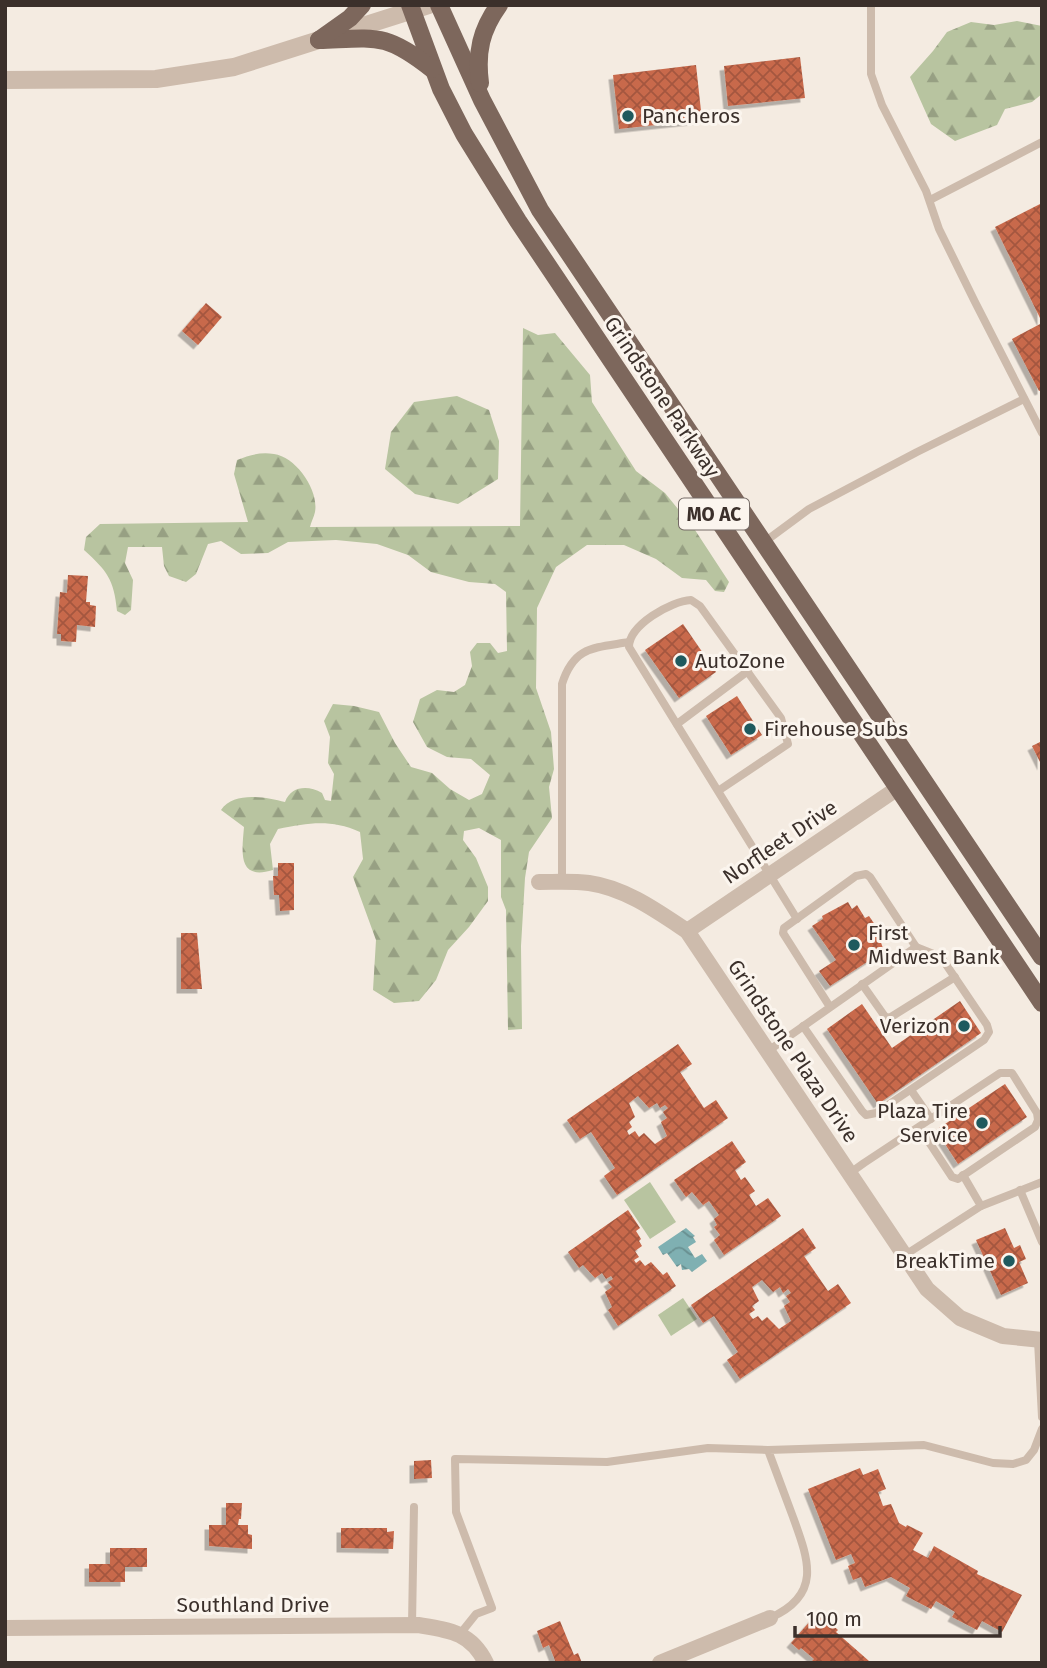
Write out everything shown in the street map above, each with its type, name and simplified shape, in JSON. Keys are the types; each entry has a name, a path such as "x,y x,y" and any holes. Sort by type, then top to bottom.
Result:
{"main road":[{"path":"319,40 350,18 362,5"},
{"name":"Grindstone Parkway","path":"439,5 482,100 540,210 1042,957"},
{"path":"482,100 478,64 479,43 488,21 499,5"},
{"name":"Grindstone Parkway","path":"417,7 433,70 464,134 518,221 1042,1003"},
{"path":"319,40 385,40 410,52 433,70"}],"street":[{"path":"5,80 156,79 234,67 417,7"},
{"name":"Norfleet Drive","path":"687,931 898,788"},
{"name":"Grindstone Plaza Drive","path":"539,882 590,883 620,892 654,909 687,931 927,1289 960,1318 1003,1336 1040,1341"},
{"path":"660,1663 680,1659 770,1618"},
{"name":"Southland Drive","path":"5,1628 412,1625 453,1630 460,1634"},
{"path":"460,1634 481,1653 486,1663"}],"lane":[{"path":"871,5 871,74 882,105 930,200 939,229 1042,433"},
{"path":"930,200 1042,142"},
{"path":"763,543 809,509 1024,399"},
{"path":"718,791 788,744 781,718 700,606 691,600 672,604 654,615 632,634 629,647 797,919"},
{"path":"562,882 562,684 568,664 590,648 629,642"},
{"path":"677,724 748,671"},
{"path":"803,1026 866,1115 876,1113 988,1037 987,1025 956,977 941,957 916,947 866,874 856,876 784,928 784,937 830,1007"},
{"path":"768,1051 916,947"},
{"path":"862,984 886,1018 956,977"},
{"path":"850,1172 1000,1073 1007,1071 1012,1073 1037,1113 1038,1120 1035,1127 958,1179 952,1177 919,1127"},
{"path":"911,1090 931,1119"},
{"path":"962,1175 981,1206"},
{"path":"905,1255 981,1206 1042,1182"},
{"path":"1020,1190 1042,1242"},
{"path":"1040,1341 1042,1417"},
{"path":"460,1634 476,1614 492,1608 456,1512 455,1460 607,1462 708,1448 768,1450 924,1445 993,1463 1013,1464 1026,1460 1034,1450 1042,1429"},
{"path":"768,1450 807,1556 808,1579 799,1598 788,1610 770,1618"},
{"path":"412,1625 415,1507"}],"green space":[{"path":"1017,21 1042,26 1042,94 1032,102 1005,109 997,125 955,141 931,124 910,77 947,32 971,22 994,25"},
{"path":"523,328 538,335 555,333 590,375 592,402 636,471 665,493 695,530 729,582 724,592 715,591 706,580 682,578 656,559 624,545 587,545 556,567 537,608 536,688 551,732 554,769 549,787 552,818 529,852 521,946 522,1029 508,1030 506,910 501,897 501,840 479,828 464,831 463,840 476,858 488,887 488,901 448,950 436,980 419,1001 394,1003 373,990 376,940 353,877 363,859 360,832 339,825 319,823 278,829 270,844 273,870 253,871 247,868 244,862 244,827 221,810 234,800 250,797 285,802 291,793 306,788 317,790 325,800 331,801 334,774 328,763 330,737 324,721 333,704 379,712 411,767 432,773 450,789 469,800 482,794 490,775 471,759 447,757 427,747 413,722 420,699 437,690 454,692 465,685 472,666 470,652 477,643 490,643 498,653 507,651 506,592 495,584 469,582 431,572 408,555 377,544 336,540 288,542 268,553 241,554 221,541 208,544 196,574 186,582 169,576 164,566 162,547 128,547 125,563 133,580 131,610 125,615 117,611 108,576 84,550 86,537 100,524 248,522 234,474 237,460 264,453 282,456 290,461 310,485 315,512 310,527 520,526"},
{"path":"457,396 489,410 499,441 498,479 458,504 415,494 385,469 391,432 414,402"},
{"path":"650,1182 676,1222 650,1239 624,1200"},
{"path":"683,1298 697,1319 671,1336 658,1315"}],"water":[{"path":"686,1228 695,1236 693,1237 696,1242 688,1247 695,1258 702,1254 707,1261 692,1272 689,1269 682,1270 681,1264 677,1267 667,1253 663,1255 658,1247"}],"building":[{"path":"800,57 805,98 728,106 724,66"},
{"path":"696,65 702,120 619,129 613,75"},
{"path":"1042,203 1042,322 995,227"},
{"path":"206,303 222,317 198,345 182,331"},
{"path":"1042,323 1042,390 1039,391 1012,339"},
{"path":"68,575 88,576 86,602 96,606 95,627 77,625 76,642 61,641 61,634 57,634 60,592 67,593"},
{"name":"AutoZone","path":"683,624 716,672 679,698 645,650"},
{"path":"737,696 762,735 731,755 706,716"},
{"path":"1042,741 1042,766 1032,746"},
{"path":"278,863 294,863 294,910 280,911 279,895 274,895 273,876 278,876"},
{"name":"First Midwest Bank","path":"848,902 852,909 857,905 865,918 869,916 882,935 879,937 884,951 830,986 819,971 836,960 812,926 823,919 822,916"},
{"path":"181,933 197,933 202,989 181,989"},
{"path":"960,1001 981,1033 878,1104 827,1029 862,1004 892,1048"},
{"path":"678,1044 692,1064 680,1072 704,1108 716,1100 728,1118 617,1195 604,1176 615,1168 591,1132 580,1139 567,1120","holes":["638,1096 649,1108 657,1103 660,1108 665,1105 668,1108 663,1112 667,1118 661,1122 667,1136 655,1144 644,1133 639,1137 635,1131 629,1135 627,1131 632,1127 629,1122 635,1117 629,1103"]},
{"name":"Plaza Tire Service","path":"1005,1084 1027,1117 958,1164 936,1130"},
{"path":"732,1141 746,1162 735,1170 741,1180 745,1177 755,1191 749,1195 756,1206 768,1198 781,1216 724,1255 714,1240 720,1235 714,1227 717,1225 714,1219 719,1215 709,1201 703,1205 692,1192 686,1197 674,1180"},
{"path":"628,1210 640,1228 636,1231 642,1246 635,1251 639,1257 634,1260 636,1263 640,1260 645,1266 651,1262 663,1275 667,1272 676,1286 618,1326 608,1310 612,1307 605,1292 612,1287 608,1282 613,1279 611,1276 606,1279 602,1273 595,1278 583,1265 579,1268 568,1252"},
{"path":"803,1228 816,1248 804,1256 828,1291 838,1284 851,1303 740,1379 727,1360 738,1352 714,1316 703,1323 691,1305","holes":["762,1280 773,1292 780,1287 783,1293 788,1289 791,1293 786,1296 790,1302 784,1306 791,1321 779,1329 767,1317 762,1321 758,1316 753,1319 749,1314 755,1310 752,1306 759,1301 752,1287"]},
{"path":"1005,1228 1014,1248 1020,1245 1026,1259 1019,1262 1028,1283 1001,1295 976,1240"},
{"path":"431,1460 432,1478 414,1479 414,1461"},
{"path":"860,1468 863,1475 878,1469 886,1489 878,1492 883,1506 891,1504 899,1523 923,1533 913,1550 928,1558 934,1546 978,1571 977,1574 1022,1595 1002,1632 982,1621 977,1630 952,1617 955,1612 936,1601 931,1609 906,1596 910,1588 891,1577 865,1587 861,1577 853,1580 848,1566 855,1563 851,1554 836,1560 808,1489"},
{"path":"226,1503 242,1503 238,1525 248,1525 248,1534 252,1535 252,1549 209,1546 209,1525 226,1525"},
{"path":"341,1528 387,1528 387,1532 394,1531 393,1549 341,1548"},
{"path":"110,1548 147,1548 147,1567 125,1567 125,1582 89,1582 89,1564 110,1564"},
{"path":"818,1612 869,1661 868,1663 810,1663 814,1659 791,1643"},
{"path":"560,1621 574,1655 578,1653 582,1663 556,1663 549,1645 543,1648 537,1631"}],"place":[{"name":"Pancheros","path":"628,116"},
{"name":"AutoZone","path":"681,661"},
{"name":"Firehouse Subs","path":"750,729"},
{"name":"First Midwest Bank","path":"854,945"},
{"name":"Verizon","path":"964,1026"},
{"name":"Plaza Tire Service","path":"982,1123"},
{"name":"BreakTime","path":"1009,1261"}]}
